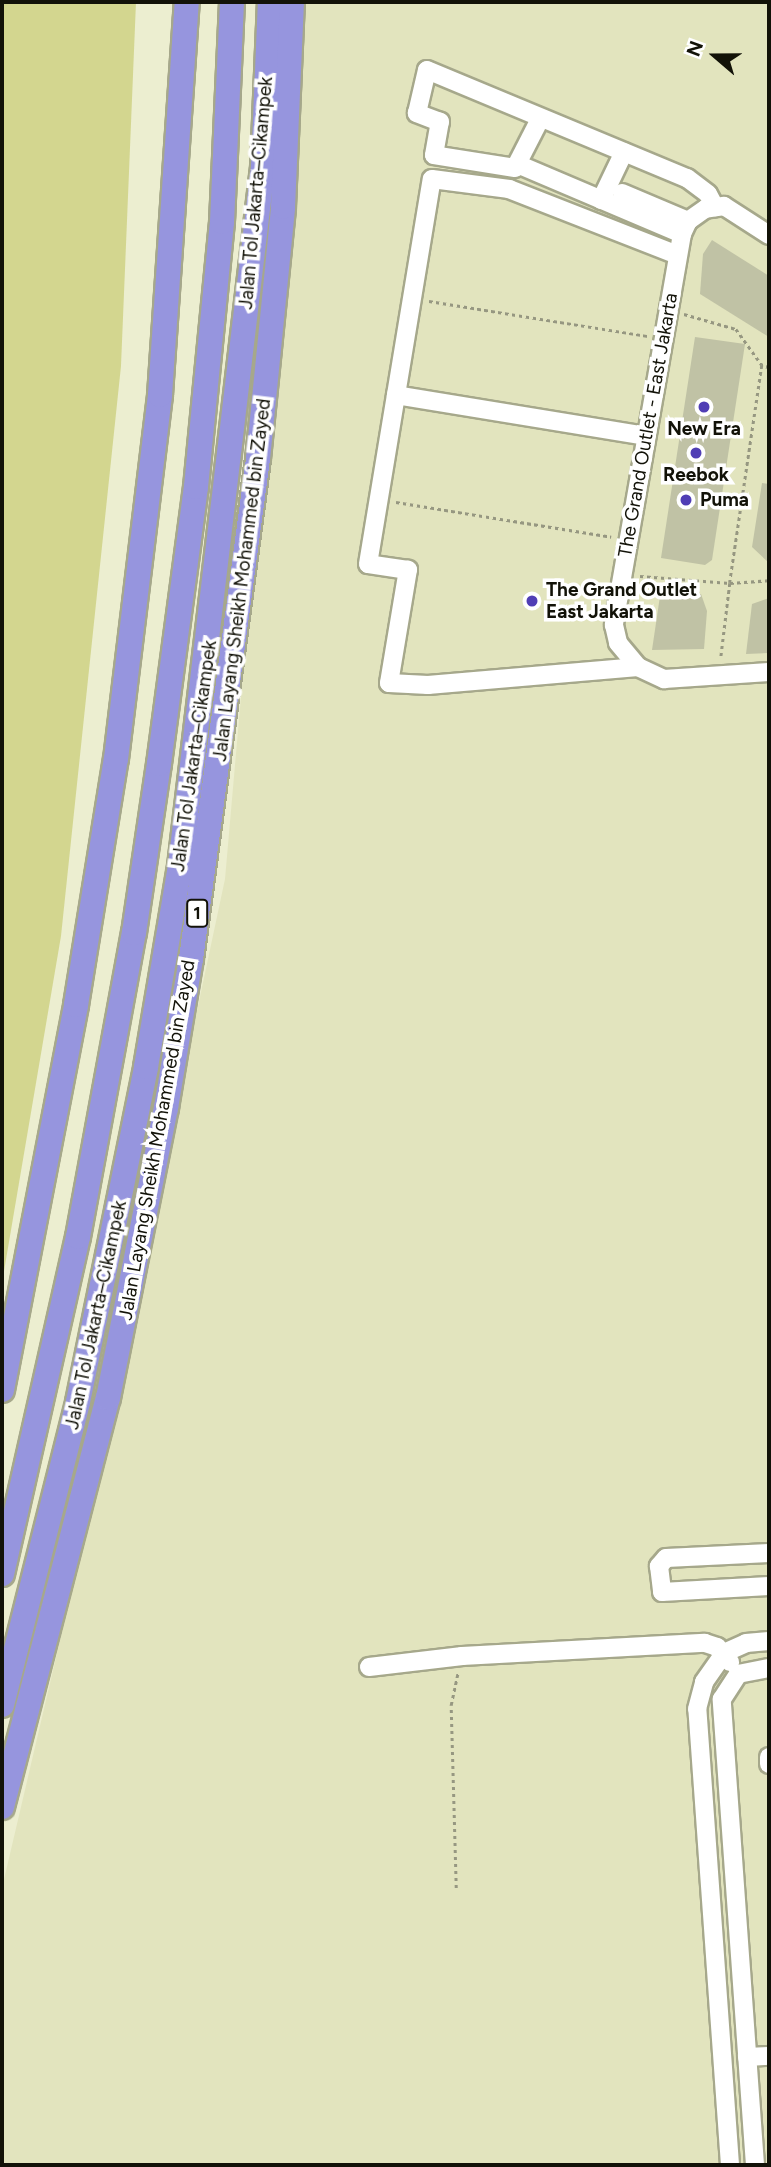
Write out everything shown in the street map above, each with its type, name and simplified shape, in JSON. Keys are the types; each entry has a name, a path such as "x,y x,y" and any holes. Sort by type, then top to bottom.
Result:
{"highway":[{"path":"2,1390 64,1072 116,759 160,395 187,2"},
{"name":"Jalan Tol Jakarta–Cikampek","path":"2,1574 78,1237 134,933 159,764 195,487 222,222 232,2"},
{"name":"Jalan Tol Jakarta–Cikampek","path":"2,1705 60,1484 89,1350 146,1067 180,866 263,167 270,2"},
{"name":"Jalan Layang Sheikh Mohammed bin Zayed","path":"2,1807 108,1398 166,1108 191,959 258,459 283,207 292,2"}],"street":[{"path":"540,119 515,168 434,155 440,122 416,113 427,70 687,178 708,194 715,207"},
{"path":"601,200 624,152"},
{"path":"517,164 601,200 685,227"},
{"path":"677,255 509,189 432,179 368,565 408,570 389,683 428,685 638,667 664,679 769,672"},
{"path":"622,193 685,227"},
{"path":"685,227 715,207 724,206 769,235"},
{"name":"The Grand Outlet - East Jakarta","path":"638,667 618,643 614,625 677,255 685,227"},
{"path":"396,396 646,436"},
{"path":"769,1553 666,1559 659,1566 662,1592 769,1586"},
{"path":"730,2165 697,1709 704,1682 724,1653 746,1643 769,1641"},
{"path":"369,1668 462,1656 705,1643 724,1653 738,1674"},
{"path":"755,2165 722,1699 738,1674 769,1668"},
{"path":"769,1757 769,1764"},
{"path":"747,2057 769,2056"}],"path":[{"path":"412,298 663,338"},
{"path":"668,309 736,329 762,365 769,368"},
{"path":"719,675 762,365"},
{"path":"379,499 629,540"},
{"path":"623,574 730,583 769,580"},
{"path":"456,1888 451,1705 462,1656"}],"shaded area":[{"path":"286,2 769,2 769,2165 2,2165 2,1888 95,1491 225,879 255,537"}],"green space":[{"path":"2,2 136,2 121,366 61,936 2,1283"}],"building":[{"path":"712,240 769,276 769,337 700,294 703,254"},
{"path":"695,337 745,344 712,560 705,565 661,558"},
{"path":"762,483 769,484 769,563 752,547"},
{"path":"701,594 707,611 704,649 652,650 660,596"},
{"path":"769,598 769,653 746,654 752,604"}],"place":[{"name":"New Era","path":"704,407"},
{"name":"Reebok","path":"696,453"},
{"name":"Puma","path":"686,500"},
{"name":"The Grand Outlet East Jakarta","path":"532,601"}]}
